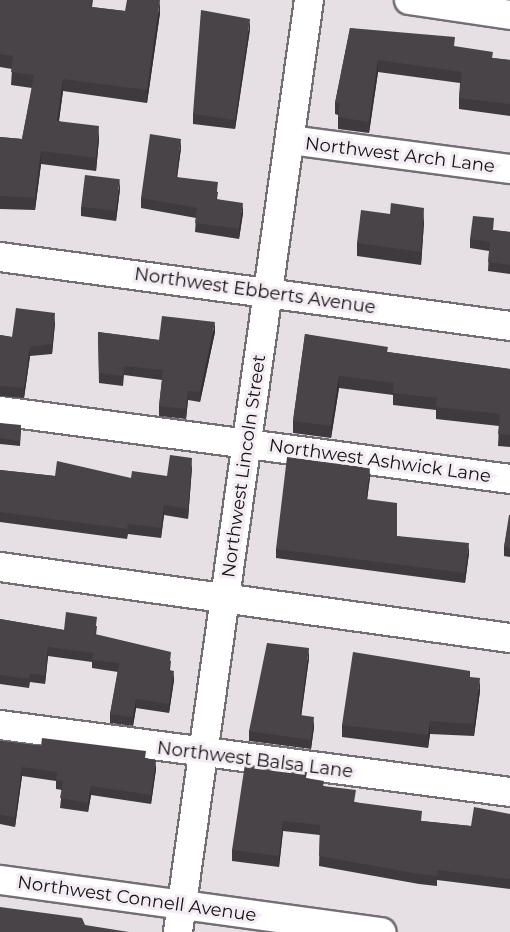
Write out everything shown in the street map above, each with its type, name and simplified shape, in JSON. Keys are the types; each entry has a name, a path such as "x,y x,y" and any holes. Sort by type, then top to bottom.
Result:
{"street":[{"name":"Northwest Lincoln Street","path":"180,918 309,0"},
{"path":"409,0 510,15"},
{"name":"Northwest Arch Lane","path":"290,140 510,169"},
{"name":"Northwest Ebberts Avenue","path":"0,257 510,326"},
{"name":"Northwest Ashwick Lane","path":"0,411 510,479"},
{"path":"0,567 227,596 510,638"},
{"name":"Northwest Balsa Lane","path":"0,725 510,792"},
{"name":"Northwest Connell Avenue","path":"0,880 180,918 381,932"}],"building":[{"path":"0,0 92,0 91,7 125,11 127,0 160,0 147,90 63,79 57,121 99,126 96,158 41,151 35,198 0,196 0,137 22,139 34,75 11,72 13,56 0,54"},
{"path":"201,10 250,19 235,120 193,114"},
{"path":"350,28 455,37 454,46 493,52 492,58 510,60 510,104 459,98 462,72 378,60 369,122 338,117 340,103 335,103"},
{"path":"150,134 181,139 176,177 218,182 216,199 243,203 239,229 195,223 197,208 141,198"},
{"path":"85,175 120,179 116,211 81,207"},
{"path":"391,203 424,208 421,252 357,243 361,210 390,214"},
{"path":"473,216 494,218 493,230 510,232 510,265 488,262 490,242 470,239"},
{"path":"16,308 55,313 52,344 30,347 24,388 0,386 0,335 12,337"},
{"path":"162,316 215,322 200,392 188,391 186,409 159,406 163,370 124,366 123,376 99,373 98,332 159,340"},
{"path":"305,334 388,347 387,352 510,369 510,435 498,434 500,414 436,407 437,398 393,393 394,383 339,376 331,426 293,421"},
{"path":"0,423 21,425 20,441 0,438"},
{"path":"170,455 192,458 188,509 164,505 161,528 128,524 127,529 0,512 0,470 55,476 57,461 131,478 132,471 167,476"},
{"path":"287,457 370,468 366,499 397,503 397,536 469,543 465,573 276,549"},
{"path":"510,515 510,548 504,547"},
{"path":"66,612 97,617 95,634 171,652 169,670 174,671 169,704 136,699 133,717 110,714 119,663 92,660 93,653 48,647 45,675 30,674 29,679 0,675 0,619 64,630"},
{"path":"267,643 309,648 300,715 314,717 311,740 249,731"},
{"path":"353,652 470,671 470,677 480,678 474,724 430,721 428,735 342,725"},
{"path":"42,738 146,751 145,758 156,760 151,795 91,786 88,803 60,798 63,781 56,780 57,772 22,767 15,817 0,815 0,741 41,746"},
{"path":"245,764 307,772 306,778 324,781 323,786 356,790 354,802 422,811 421,821 471,826 474,807 510,814 510,879 437,870 437,876 419,874 319,856 320,825 283,821 279,856 232,850"},
{"path":"0,907 82,918 85,925 129,932 0,932"}]}
